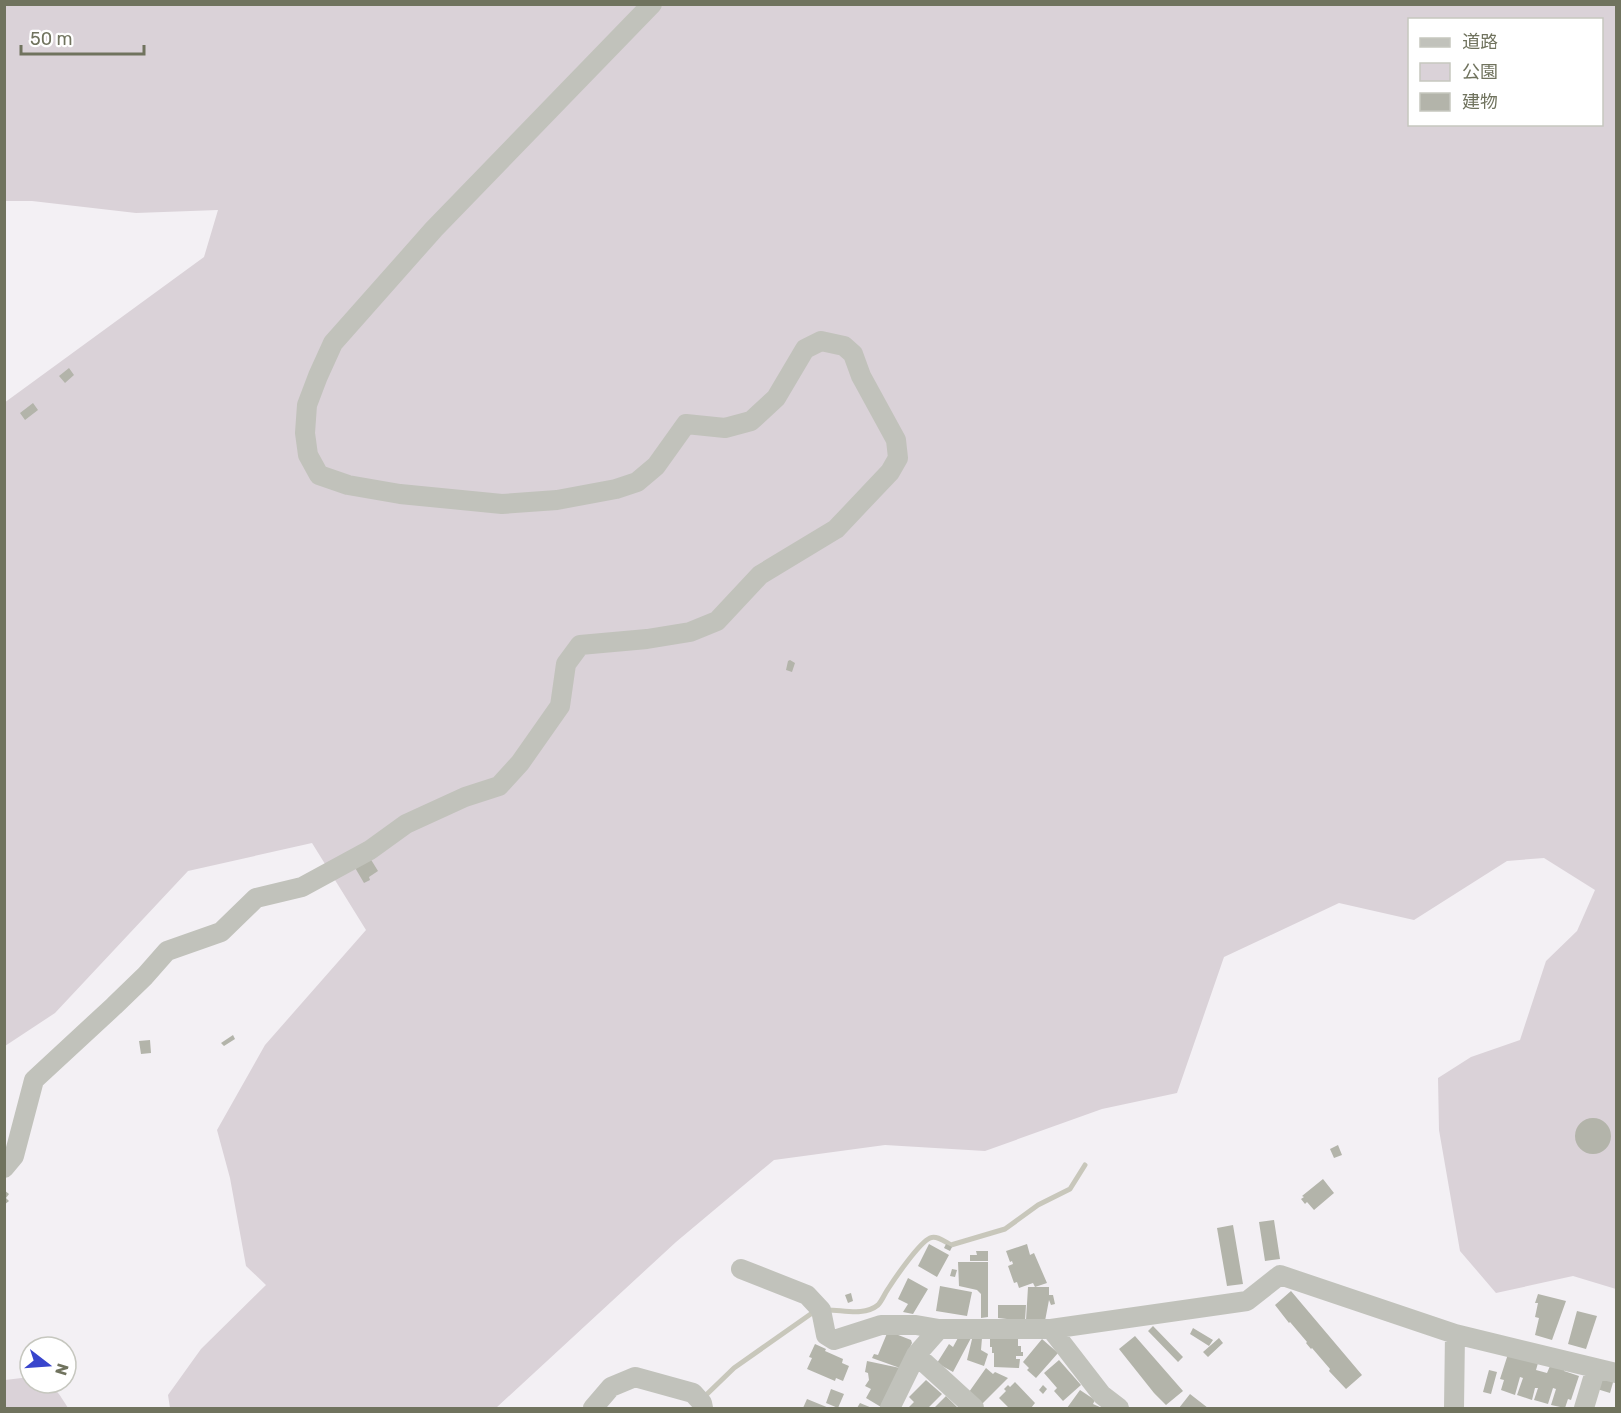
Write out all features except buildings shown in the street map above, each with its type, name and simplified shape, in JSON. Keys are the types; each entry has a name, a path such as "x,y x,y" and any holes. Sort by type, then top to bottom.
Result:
{"street":[{"path":"4,1168 14,1156 34,1080 130,991 167,951 221,932 256,898 302,887 370,850 406,824 465,797 499,786 520,763 560,706 566,664 580,645 690,632 717,621 760,575 836,529 890,472 898,458 896,440 861,376 853,354 844,346 820,342 805,349 776,398 752,421 725,428 686,424 656,466 637,482 616,489 557,500 502,504 400,494 348,485 319,475 308,455 305,434 307,405 333,343 434,229 652,4"},
{"path":"741,1269 807,1294 821,1310 826,1335 834,1340 881,1325 916,1325 939,1329 1052,1329 1247,1300 1280,1275 1455,1334 1617,1373"},
{"path":"890,1408 916,1355 939,1329"},
{"path":"1052,1329 1102,1395 1119,1408"},
{"path":"1454,1408 1455,1334"},
{"path":"916,1355 974,1408"},
{"path":"1584,1408 1596,1368"},
{"path":"593,1408 611,1387 634,1377 693,1393 702,1403 703,1408"}],"green space":[{"path":"5,5 1616,5 1616,1289 1573,1276 1496,1293 1460,1251 1439,1130 1438,1078 1471,1057 1520,1040 1546,961 1577,931 1595,890 1544,858 1507,861 1414,920 1339,903 1224,957 1177,1093 1102,1109 985,1151 885,1145 774,1160 676,1242 496,1408 170,1408 168,1395 201,1349 266,1285 246,1266 230,1178 217,1130 265,1045 366,930 312,843 188,871 55,1013 5,1046 4,403 204,257 218,210 136,213 32,201 5,201"},
{"path":"18,1378 18,1395 59,1395 68,1408 5,1408 5,1380"}],"waterway":[{"path":"704,1397 734,1368 815,1311 856,1312 878,1305 891,1284 925,1241 933,1237 951,1245 1005,1229 1038,1205 1070,1189 1085,1165"}]}
